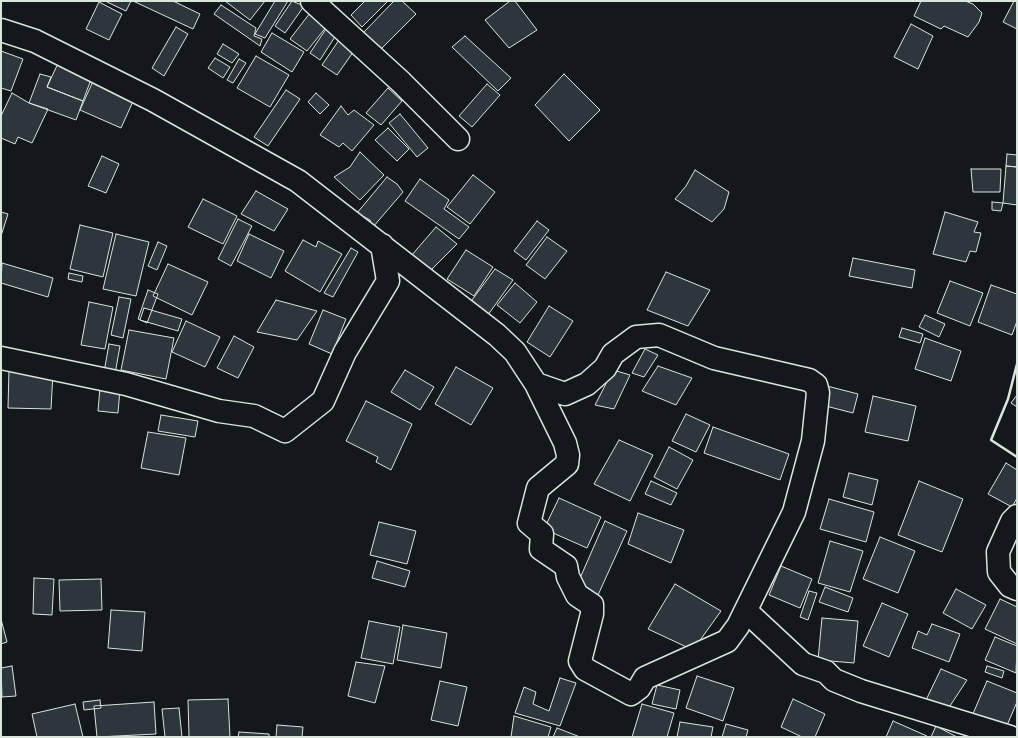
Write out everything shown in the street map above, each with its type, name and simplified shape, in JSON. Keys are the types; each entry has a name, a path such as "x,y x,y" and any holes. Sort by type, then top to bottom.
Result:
{"street":[{"path":"312,1 401,82 458,139"},
{"path":"1,30 35,40 111,79 298,181 497,335 515,352 536,384 565,444 568,455 567,464 538,488 529,523 542,534 541,549 566,566 568,577 577,595 592,605 590,625 580,661 585,669 631,694 639,688 646,678 727,641 746,611 794,512 813,441 818,394 816,385 810,380 749,364 714,358 659,335 636,336 612,354 605,368 587,384 565,394 536,384"},
{"path":"1,358 126,384 219,411 254,416 285,431 323,401 345,352 388,281 382,245"},
{"path":"1017,516 1012,521 998,552 998,572 1010,586 1017,589"},
{"path":"746,611 803,664 826,672 834,680 861,691 1010,737"}],"building":[{"path":"105,1 131,1 126,11"},
{"path":"133,1 173,1 200,14 193,29"},
{"path":"225,1 265,1 250,20"},
{"path":"275,1 288,1 265,38 255,34"},
{"path":"292,1 304,6 285,33 275,26"},
{"path":"365,1 388,1 362,27 351,15"},
{"path":"394,1 402,1 416,14 380,50 363,33"},
{"path":"510,1 515,1 537,30 509,48 485,20"},
{"path":"921,1 965,1 973,4 982,13 979,22 968,37 944,26 941,29 914,16"},
{"path":"1014,1 1017,1 1017,29 1003,22"},
{"path":"99,2 122,14 109,40 86,29"},
{"path":"221,5 256,28 254,36 262,39 260,46 214,14"},
{"path":"310,13 327,26 307,51 290,39"},
{"path":"911,24 933,36 918,69 894,57"},
{"path":"328,26 338,32 320,60 310,53"},
{"path":"176,27 188,34 164,76 152,68"},
{"path":"272,33 304,52 292,72 261,52"},
{"path":"465,36 511,78 498,91 452,47"},
{"path":"341,37 356,48 337,75 322,65"},
{"path":"223,44 239,54 232,63 217,54"},
{"path":"1,51 23,59 11,91 1,88"},
{"path":"256,56 289,75 270,107 237,88"},
{"path":"215,58 230,67 223,78 208,68"},
{"path":"60,59 93,74 83,101 47,87"},
{"path":"239,59 246,63 233,83 227,80"},
{"path":"40,74 51,77 47,87 83,101 76,120 29,103"},
{"path":"564,74 600,110 569,141 535,105"},
{"path":"94,79 135,97 121,128 80,110"},
{"path":"487,84 500,95 472,127 459,116"},
{"path":"388,88 402,101 381,125 366,113"},
{"path":"286,90 300,99 268,146 254,137"},
{"path":"12,93 29,103 48,109 32,143 18,137 15,144 1,138 1,116"},
{"path":"316,93 329,105 320,114 308,102"},
{"path":"341,106 348,115 354,110 374,125 352,151 343,143 339,147 320,135"},
{"path":"400,114 428,148 417,157 389,123"},
{"path":"388,128 409,149 397,161 375,140"},
{"path":"360,152 384,175 360,200 334,177 350,167"},
{"path":"1007,154 1017,155 1017,167 1006,166"},
{"path":"102,156 119,164 106,193 88,186"},
{"path":"1006,166 1017,167 1017,205 1003,203"},
{"path":"971,169 1001,169 1000,192 973,192"},
{"path":"695,170 729,192 724,209 712,222 675,199 686,186"},
{"path":"473,175 495,192 470,224 447,207"},
{"path":"387,177 397,184 403,192 373,227 370,220 357,213"},
{"path":"420,179 449,200 444,209 469,227 459,239 405,201"},
{"path":"256,191 288,209 274,231 241,214"},
{"path":"203,199 237,216 223,244 188,227"},
{"path":"992,202 1003,203 1001,211 992,210"},
{"path":"1,212 8,214 1,236"},
{"path":"945,212 978,222 974,232 981,233 976,252 970,251 966,262 933,254"},
{"path":"238,219 252,226 231,266 218,259"},
{"path":"537,221 549,230 526,260 514,251"},
{"path":"80,225 113,233 103,277 70,269"},
{"path":"436,227 457,244 430,271 411,256"},
{"path":"116,234 149,242 136,296 103,289"},
{"path":"249,234 284,251 271,278 237,261"},
{"path":"547,237 567,251 545,279 526,265"},
{"path":"303,240 316,247 318,241 342,254 320,292 285,271"},
{"path":"158,242 167,246 157,270 148,266"},
{"path":"351,248 358,252 333,297 324,293"},
{"path":"466,250 493,267 474,296 447,279"},
{"path":"853,258 915,270 912,288 849,276"},
{"path":"2,263 53,278 48,297 1,283"},
{"path":"168,264 208,282 192,315 153,296"},
{"path":"495,269 513,280 485,319 466,308"},
{"path":"666,272 710,290 688,326 647,310"},
{"path":"69,273 83,276 82,282 68,279"},
{"path":"950,281 983,293 970,326 937,313"},
{"path":"515,283 537,302 520,323 497,305"},
{"path":"991,285 1017,294 1017,321 1012,335 978,322"},
{"path":"148,290 158,294 147,323 138,319"},
{"path":"119,297 131,299 123,338 111,335"},
{"path":"276,300 317,311 297,340 257,332"},
{"path":"89,302 113,307 105,349 81,345"},
{"path":"549,306 573,321 550,357 527,342"},
{"path":"144,308 182,319 178,331 140,320"},
{"path":"323,310 346,319 332,354 309,344"},
{"path":"925,315 945,324 939,337 919,327"},
{"path":"186,321 220,337 205,367 172,352"},
{"path":"902,328 923,334 920,343 899,337"},
{"path":"129,330 174,338 166,379 121,370"},
{"path":"234,336 254,347 238,378 217,368"},
{"path":"925,338 961,351 951,381 915,369"},
{"path":"109,344 120,346 115,374 104,372"},
{"path":"645,349 658,355 644,377 632,373"},
{"path":"658,366 692,378 676,405 642,391"},
{"path":"456,367 493,388 471,425 435,404"},
{"path":"9,370 53,372 51,409 8,408"},
{"path":"405,370 434,387 420,410 391,392"},
{"path":"613,370 630,375 614,409 595,405"},
{"path":"827,386 858,394 853,413 822,405"},
{"path":"100,387 120,389 118,413 98,411"},
{"path":"1017,395 1017,407 1011,403"},
{"path":"873,396 916,406 908,441 865,432"},
{"path":"366,401 412,424 391,470 376,462 378,457 346,441"},
{"path":"686,414 710,425 696,452 672,441"},
{"path":"161,415 198,421 195,437 158,431"},
{"path":"713,427 789,454 780,480 704,453"},
{"path":"148,432 186,438 179,475 141,468"},
{"path":"619,440 653,455 630,501 594,484"},
{"path":"669,447 693,460 677,489 654,477"},
{"path":"1006,463 1017,470 1017,498 1012,507 988,494"},
{"path":"849,473 878,480 872,505 843,497"},
{"path":"651,481 677,493 671,505 645,494"},
{"path":"919,481 963,499 942,552 898,535"},
{"path":"559,498 601,517 587,548 544,529"},
{"path":"829,499 874,512 866,542 820,529"},
{"path":"638,513 684,530 671,563 628,544"},
{"path":"605,521 627,531 598,595 577,585"},
{"path":"379,522 416,531 407,564 370,555"},
{"path":"880,537 915,551 898,593 863,579"},
{"path":"830,541 863,551 850,592 818,583"},
{"path":"377,561 410,571 405,587 372,578"},
{"path":"781,566 812,579 800,608 769,595"},
{"path":"34,578 54,579 52,615 33,614"},
{"path":"101,579 102,610 60,611 59,580"},
{"path":"675,584 721,611 693,650 648,629"},
{"path":"825,587 853,598 848,612 819,602"},
{"path":"956,589 986,605 972,629 943,613"},
{"path":"809,591 817,593 808,620 800,617"},
{"path":"1000,599 1017,607 1017,644 985,629"},
{"path":"882,603 908,614 889,657 863,646"},
{"path":"111,610 145,612 142,651 108,648"},
{"path":"822,618 858,621 854,663 818,660"},
{"path":"1,619 7,642 1,644"},
{"path":"369,621 400,627 393,664 361,658"},
{"path":"932,624 960,634 949,662 912,648 918,631 927,635"},
{"path":"403,625 447,633 441,668 397,660"},
{"path":"995,637 1017,646 1016,673 985,660"},
{"path":"356,662 385,666 375,703 348,696"},
{"path":"12,666 16,696 2,697 1,668"},
{"path":"987,666 1004,671 1002,678 985,672"},
{"path":"941,669 967,680 948,709 926,700"},
{"path":"697,676 734,688 723,721 686,708"},
{"path":"560,678 576,683 560,726 515,713 524,687 536,692 533,704 549,711"},
{"path":"440,681 467,687 458,726 431,720"},
{"path":"987,681 1017,693 1017,702 1005,730 972,716"},
{"path":"657,685 680,690 676,709 652,704"},
{"path":"228,699 230,737 189,737 188,700"},
{"path":"793,699 825,714 815,737 802,737 781,727"},
{"path":"100,700 101,708 84,710 83,702"},
{"path":"154,702 156,734 97,737 94,706"},
{"path":"75,704 83,737 37,737 32,714"},
{"path":"642,704 674,713 667,737 632,737"},
{"path":"179,708 182,737 165,737 162,709"},
{"path":"514,716 551,727 548,737 511,737"},
{"path":"893,721 927,736 927,737 886,737"},
{"path":"680,722 713,727 711,737 677,737"},
{"path":"726,724 748,730 746,737 722,737"},
{"path":"277,725 303,727 302,737 276,737"},
{"path":"936,726 957,737 931,737"},
{"path":"557,728 580,737 553,737"},
{"path":"239,732 269,734 269,737 238,737"}],"wall":[{"path":"1017,364 1008,399 991,440 1017,457"}]}
